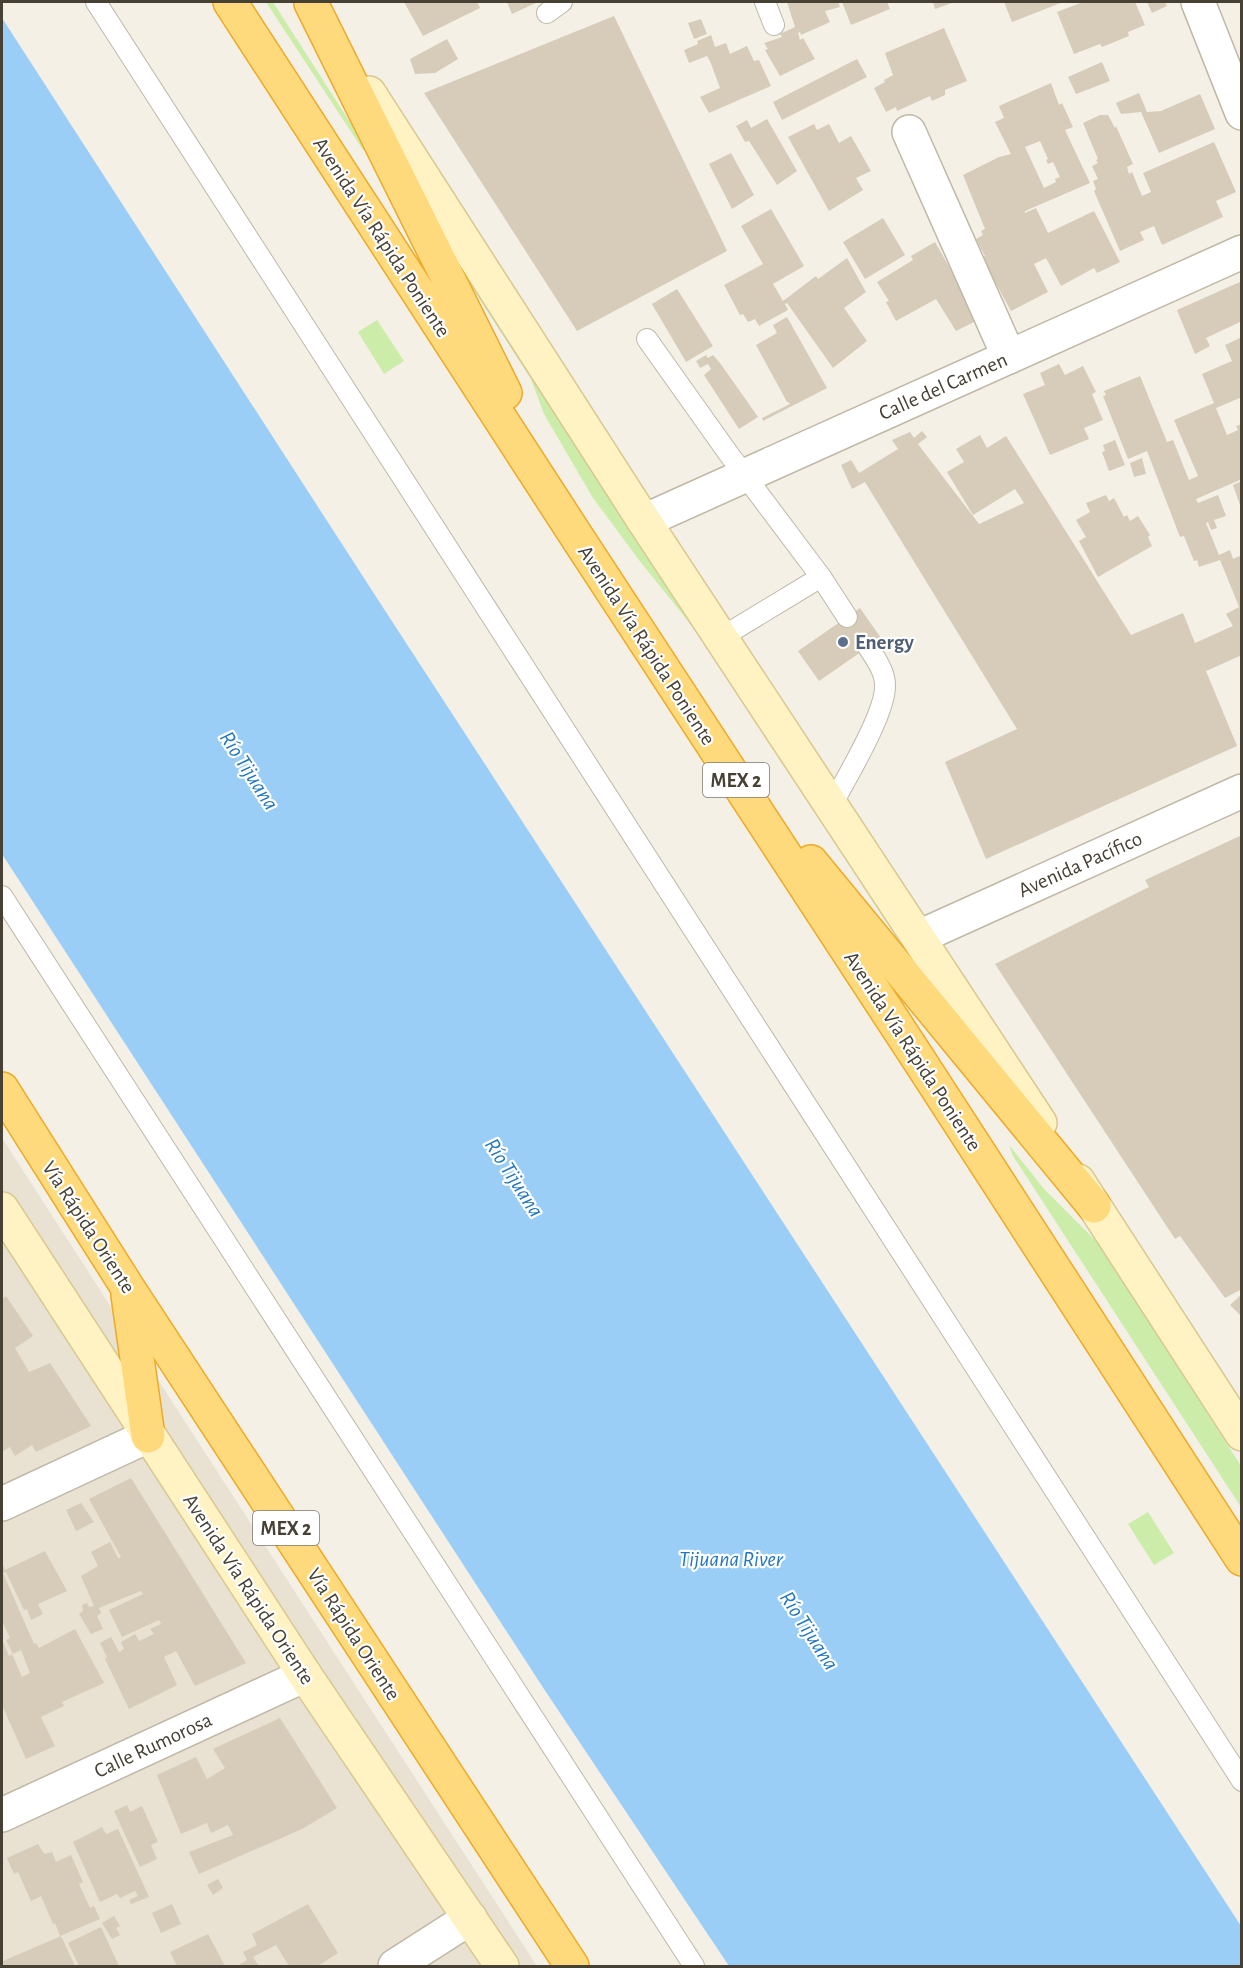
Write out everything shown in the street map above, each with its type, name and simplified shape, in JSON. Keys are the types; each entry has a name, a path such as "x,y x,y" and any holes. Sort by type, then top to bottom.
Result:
{"highway":[{"name":"Avenida Vía Rápida Poniente","path":"230,2 1242,1559"},
{"path":"310,2 575,534"},
{"path":"700,726 1094,1206"},
{"name":"Vía Rápida Oriente","path":"2,1089 126,1285 572,1966"},
{"path":"126,1285 148,1436"}],"main road":[{"path":"310,2 644,521 919,937 1242,1434"},
{"name":"Avenida Vía Rápida Oriente","path":"2,1209 305,1675 502,1966"}],"street":[{"path":"1198,2 1242,113"},
{"path":"909,132 1009,357"},
{"name":"Calle del Carmen","path":"644,521 1242,252"},
{"name":"Avenida Pacífico","path":"919,937 1242,791"},
{"path":"2,1504 148,1436"},
{"name":"Calle Rumorosa","path":"2,1815 305,1675"},
{"path":"395,1966 470,1917"}],"lane":[{"path":"96,2 1242,1781"},
{"path":"765,2 774,25"},
{"path":"647,339 744,475 821,577 847,617"},
{"path":"722,637 821,577"},
{"path":"832,805 881,709 885,685 880,667 868,647"},
{"path":"2,896 694,1966"}],"shaded area":[{"path":"2,1138 337,1657 537,1966 2,1966"}],"green space":[{"path":"266,2 273,2 367,149 363,150"},
{"path":"443,232 708,646 593,498 544,414 531,379 439,236"},
{"path":"377,320 404,361 384,374 358,332"},
{"path":"1009,1145 1044,1189 1101,1246 1241,1466 1241,1507 1013,1156"},
{"path":"1148,1512 1174,1553 1154,1565 1128,1524"}],"water":[{"name":"Tijuana River","path":"2,18 1241,1926 1241,1966 729,1966 542,1686 2,854"}],"building":[{"path":"404,2 477,2 480,8 423,36"},
{"path":"507,2 538,2 512,14"},
{"path":"787,2 838,2 840,7 825,11 830,22 801,35 800,32 798,33 800,40 803,38 815,59 780,76 765,50 768,49 764,43 782,37 780,34 795,27"},
{"path":"842,2 887,2 890,9 851,25"},
{"path":"933,2 955,2 935,9"},
{"path":"1004,2 1063,2 1012,22"},
{"path":"1083,2 1135,2 1145,25 1128,32 1129,36 1102,47 1100,44 1074,54 1057,12"},
{"path":"1147,2 1165,2 1167,6 1152,13"},
{"path":"614,16 727,251 577,331 424,93"},
{"path":"701,19 707,34 694,39 688,23"},
{"path":"944,28 967,81 945,90 945,95 932,101 930,96 897,111 896,107 886,112 874,88 893,75 885,53"},
{"path":"711,35 715,47 726,43 730,54 747,46 754,61 759,60 771,86 709,113 700,97 720,88 710,61 707,56 689,63 684,50"},
{"path":"447,39 458,59 435,73 415,74 410,59"},
{"path":"857,59 867,77 782,120 773,102"},
{"path":"1102,62 1110,81 1076,94 1068,77"},
{"path":"1051,83 1059,105 1062,103 1073,127 1065,130 1090,183 1025,211 1025,213 1036,208 1048,233 1094,211 1120,262 1097,273 1094,268 1061,286 1046,258 1034,264 1048,292 1011,311 982,258 985,256 976,239 983,235 981,231 985,229 963,175 999,157 1011,154 995,122 1004,118 999,106","holes":["1040,141 1048,159 1046,160 1048,164 1053,162 1060,177 1055,179 1056,182 1044,188 1025,147"]},
{"path":"1139,93 1147,112 1161,111 1200,94 1215,129 1159,153 1141,112 1121,114 1116,103"},
{"path":"1100,115 1108,115 1115,128 1116,126 1133,164 1127,167 1129,174 1132,172 1142,196 1151,192 1143,173 1214,142 1236,192 1216,201 1223,217 1162,245 1154,226 1140,232 1144,240 1120,251 1094,191 1096,189 1093,181 1098,179 1092,166 1098,163 1096,160 1098,159 1083,123"},
{"path":"767,119 797,171 777,185 749,141 745,142 736,126 747,120 751,128"},
{"path":"814,124 817,130 829,124 839,143 851,136 871,171 856,178 863,190 829,211 788,137"},
{"path":"731,153 754,195 732,209 709,164"},
{"path":"771,209 804,266 773,284 783,301 816,276 818,279 847,258 866,292 844,308 867,341 833,368 787,303 785,304 788,310 759,326 755,319 748,322 743,314 740,315 724,285 763,264 741,226"},
{"path":"883,218 905,255 865,279 843,242"},
{"path":"935,242 955,277 958,275 980,319 956,331 936,299 896,321 886,302 889,301 877,282 913,260 911,256"},
{"path":"1242,281 1242,321 1206,338 1210,346 1195,354 1177,310"},
{"path":"677,289 713,346 686,362 652,304"},
{"path":"787,317 827,388 763,421 762,418 790,404 756,345 777,333 773,325"},
{"path":"1242,337 1242,397 1216,408 1227,435 1238,430 1236,426 1242,424 1242,479 1196,499 1198,503 1218,495 1226,516 1214,520 1217,528 1211,530 1208,522 1206,523 1219,555 1230,550 1233,559 1242,555 1242,608 1240,609 1220,560 1199,567 1197,560 1194,561 1184,536 1180,537 1147,451 1128,459 1103,396 1106,395 1104,391 1140,376 1167,442 1173,440 1189,480 1198,476 1174,420 1214,403 1202,374 1232,361 1225,345"},
{"path":"706,355 708,358 713,355 720,363 758,417 739,429 704,375 711,369 708,364 700,368 696,361"},
{"path":"1059,364 1065,375 1083,366 1096,392 1092,394 1103,420 1084,428 1089,439 1050,455 1023,394 1045,385 1040,373"},
{"path":"922,431 927,437 918,444 979,524 1024,503 1015,489 973,515 947,472 964,462 956,449 980,435 987,448 1006,436 1131,635 1183,613 1195,643 1233,626 1226,614 1239,607 1242,614 1242,655 1206,671 1237,746 986,859 945,762 1017,729 865,482 852,489 841,465 851,460 859,473 898,449 892,440 910,432 914,438"},
{"path":"1115,440 1125,465 1109,471 1102,452 1105,451 1103,445"},
{"path":"1142,458 1146,474 1134,477 1130,463"},
{"path":"1242,481 1242,508 1241,508 1233,485"},
{"path":"1106,495 1109,501 1114,498 1124,517 1127,515 1130,521 1138,516 1150,535 1148,537 1152,546 1098,577 1079,541 1086,537 1076,520 1090,512 1086,503"},
{"name":"Energy","path":"860,608 881,638 819,681 798,651"},
{"path":"1242,835 1242,1289 1225,1298 1180,1236 1175,1239 995,964 1149,887 1145,880"},
{"path":"1242,1294 1242,1317 1230,1305"},
{"path":"6,1296 33,1336 15,1348 29,1372 50,1363 91,1426 36,1452 32,1445 15,1456 10,1447 2,1452 2,1299"},
{"path":"131,1478 246,1663 195,1686 176,1651 164,1657 177,1685 129,1709 105,1659 107,1657 100,1643 111,1637 119,1652 124,1649 121,1642 135,1634 139,1641 154,1634 150,1629 161,1624 159,1620 122,1637 109,1610 143,1594 141,1591 99,1608 101,1613 97,1616 103,1629 91,1634 79,1614 83,1611 82,1605 87,1603 89,1607 94,1606 81,1576 98,1566 91,1552 110,1542 118,1558 121,1557 89,1499"},
{"path":"81,1503 94,1522 76,1531 66,1510"},
{"path":"45,1551 67,1591 38,1604 43,1614 31,1620 6,1572 3,1573 34,1644 36,1643 39,1648 75,1629 104,1683 62,1702 64,1706 41,1717 55,1746 26,1759 2,1705 2,1639 9,1656 12,1654 22,1677 30,1673 21,1650 13,1654 6,1640 10,1638 2,1621 2,1562 5,1570"},
{"path":"280,1718 337,1808 302,1829 199,1874 189,1852 233,1835 228,1825 211,1833 207,1823 181,1834 157,1775 196,1757 207,1779 225,1768 213,1749"},
{"path":"127,1805 130,1812 142,1806 158,1842 151,1845 157,1859 140,1867 114,1811"},
{"path":"102,1827 106,1834 118,1829 149,1897 131,1904 129,1900 138,1896 135,1891 120,1898 117,1894 100,1902 73,1842"},
{"path":"38,1844 44,1854 52,1852 56,1862 71,1855 83,1882 79,1884 90,1908 94,1906 100,1919 60,1936 41,1896 31,1901 18,1872 14,1874 7,1858"},
{"path":"218,1879 223,1888 213,1895 207,1885"},
{"path":"172,1904 181,1924 161,1933 152,1913"},
{"path":"308,1904 338,1953 318,1966 289,1966 276,1945 253,1957 259,1966 237,1966 247,1960 243,1952 257,1945 252,1934"},
{"path":"114,1916 120,1926 116,1928 120,1935 112,1939 102,1923"},
{"path":"101,1927 119,1966 79,1966 68,1943"},
{"path":"208,1934 225,1966 177,1966 170,1952"},
{"path":"61,1936 75,1966 2,1966 3,1961"}],"place":[{"name":"Energy","path":"843,642"}],"water label":[{"name":"Río Tijuana","path":"250,770"},
{"name":"Río Tijuana","path":"515,1177"},
{"name":"Río Tijuana","path":"810,1630"}]}
